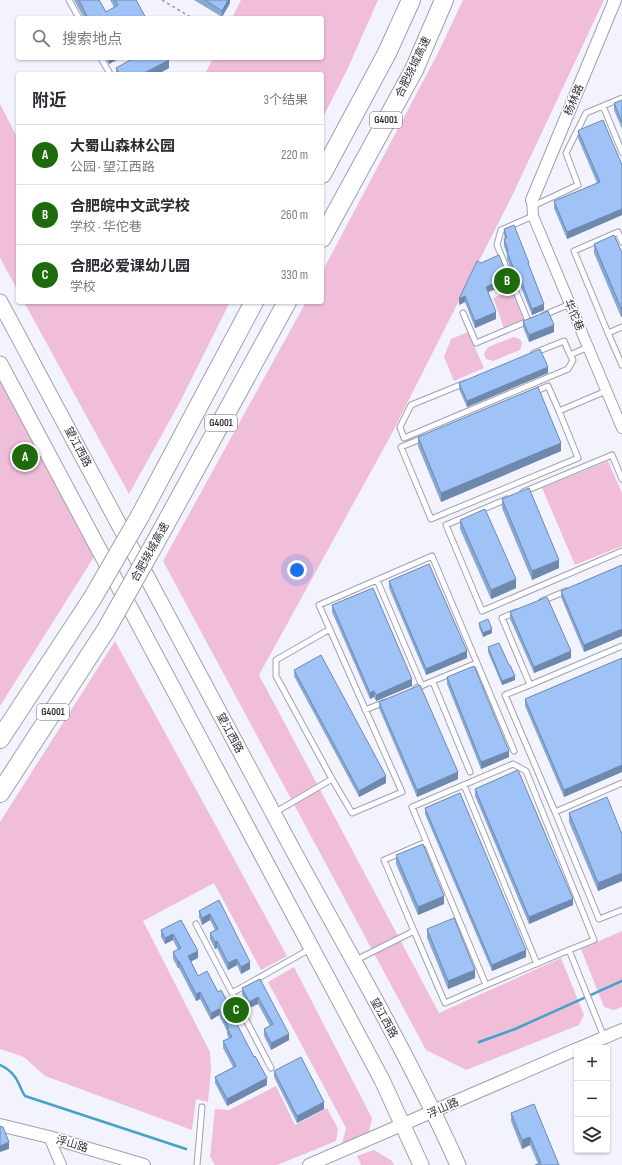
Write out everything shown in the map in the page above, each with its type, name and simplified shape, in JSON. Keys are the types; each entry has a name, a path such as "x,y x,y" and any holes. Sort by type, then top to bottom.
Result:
{"highway":[{"name":"G4001","path":"324,170 387,53 411,0"},
{"name":"合肥绕城高速","path":"324,234 414,70 444,0"},
{"name":"G4001","path":"0,739 92,599 140,516 253,304"},
{"name":"合肥绕城高速","path":"0,793 106,630 286,304"}],"main road":[{"name":"望江西路","path":"0,302 434,1112 458,1165"},
{"path":"0,364 382,1080 421,1165"}],"street":[{"name":"杨林路","path":"533,207 616,0"},
{"name":"华佗巷","path":"533,207 570,304 622,428"},
{"path":"587,1045 622,1030"},
{"name":"浮山路","path":"309,1165 574,1050"},
{"name":"浮山路","path":"0,1125 49,1137 144,1165"},
{"path":"49,1137 61,1165"}],"lane":[{"path":"69,0 78,16"},
{"path":"102,60 109,72"},
{"path":"528,321 497,245 501,230 533,207 578,185 566,153 586,113 622,98"},
{"path":"603,106 622,152"},
{"path":"622,242 618,232 574,251 622,365"},
{"path":"463,313 476,343 570,304"},
{"path":"608,333 622,327"},
{"path":"470,380 411,405 400,427 404,438 568,368 573,360 564,341 528,356"},
{"path":"570,355 588,347"},
{"path":"431,435 401,447 431,519 578,458 548,386 526,395"},
{"path":"559,411 606,391"},
{"path":"518,494 612,455 622,479"},
{"path":"511,498 446,525 482,611 622,551"},
{"path":"330,629 276,660 276,676 352,813 402,792 320,605 432,556 514,751"},
{"path":"377,580 422,686"},
{"path":"537,603 573,588"},
{"path":"523,609 502,618 530,684"},
{"path":"622,646 505,695 599,919 622,910"},
{"path":"408,692 477,663"},
{"path":"433,682 470,772"},
{"path":"365,710 394,698"},
{"path":"426,842 384,860 445,1003 594,940 526,771 513,764 412,807 486,985"},
{"path":"273,813 332,779"},
{"path":"555,812 622,783"},
{"path":"464,785 537,964"},
{"path":"196,924 271,1068"},
{"path":"353,962 414,930"},
{"path":"232,993 311,948"},
{"path":"569,950 604,1037"},
{"path":"196,1165 202,1107"}],"path":[{"path":"162,0 189,16"}],"shaded area":[{"path":"241,0 378,0 348,68 324,115 324,72 206,72 212,60 324,60 324,16 233,16"},
{"path":"463,0 604,0 512,196 390,437 259,675 439,1013 561,958 584,1015 579,1025 466,1070 426,1050 163,561 305,304 324,304 324,268 438,53"},
{"path":"0,104 16,135 16,287 0,258"},
{"path":"512,290 524,320 504,328 493,298"},
{"path":"25,304 229,304 181,400 129,494"},
{"path":"468,332 484,368 454,381 444,357 451,339"},
{"path":"514,337 520,339 522,343 520,350 493,361 486,359 484,354 488,347"},
{"path":"0,364 99,549 0,706"},
{"path":"608,461 622,493 622,546 575,565 542,488"},
{"path":"115,641 287,956 261,970 214,883 143,921 210,1052 211,1069 208,1102 196,1099 192,1130 45,1076 24,1057 0,1049 0,822"},
{"path":"622,931 622,1007 614,1010 604,1007 581,949"},
{"path":"294,967 372,1118 369,1132 342,1144 346,1128 268,982"},
{"path":"276,1086 295,1125 327,1108 338,1129 336,1141 277,1165 215,1165 210,1157 215,1109 229,1110"},
{"path":"374,1150 392,1161 394,1165 361,1165 357,1156"}],"building":[{"path":"79,0 99,0 106,12 118,5 115,0 136,0 145,16 87,16"},
{"path":"205,0 228,0 222,11"},
{"path":"130,60 169,60 146,72 119,72 116,68"},
{"path":"622,100 622,122 614,103"},
{"path":"603,120 622,165 622,209 567,232 554,201 600,182 578,131"},
{"path":"514,225 544,304 532,309 518,273 516,274 507,252 504,239 507,238 504,229"},
{"path":"614,235 622,253 621,308 594,244"},
{"path":"499,255 508,277 486,287 496,312 475,321 465,296 459,299 477,261 481,263"},
{"path":"548,311 554,325 529,335 523,321"},
{"path":"540,349 548,367 467,401 459,383"},
{"path":"538,387 561,443 441,493 418,437"},
{"path":"529,488 559,560 532,571 502,499"},
{"path":"485,509 516,579 491,590 460,520"},
{"path":"429,564 467,651 426,669 389,581"},
{"path":"622,565 622,629 584,645 561,591"},
{"path":"373,588 412,679 376,695 374,691 370,693 332,605"},
{"path":"547,597 571,651 534,667 510,612"},
{"path":"488,619 492,629 483,633 479,623"},
{"path":"499,643 515,676 502,681 488,647"},
{"path":"321,655 386,776 359,791 294,670"},
{"path":"622,658 622,765 564,790 525,699"},
{"path":"474,666 509,751 481,762 447,677"},
{"path":"420,685 458,772 417,790 379,702"},
{"path":"518,770 573,899 529,917 475,789"},
{"path":"460,793 526,950 492,965 425,808"},
{"path":"607,797 622,834 622,873 598,883 569,813"},
{"path":"423,844 444,896 418,907 396,855"},
{"path":"219,900 250,962 241,967 237,959 228,963 217,941 215,942 210,933 218,929 210,914 202,918 199,911"},
{"path":"454,918 475,970 448,981 427,929"},
{"path":"181,920 198,951 188,956 198,976 207,971 218,992 221,990 254,1057 255,1056 267,1078 227,1099 215,1077 236,1066 223,1041 232,1037 227,1028 229,1028 219,1009 211,1013 200,992 196,994 173,952 181,948 173,934 165,938 161,930"},
{"path":"260,979 289,1034 271,1043 264,1029 273,1024 258,997 249,1002 242,988"},
{"path":"301,1057 324,1102 297,1116 274,1071"},
{"path":"534,1104 559,1165 535,1165 541,1163 530,1137 522,1140 511,1113"},
{"path":"0,1126 3,1127 9,1142 0,1146"}],"waterway":[{"path":"479,1042 515,1029 622,981"},
{"path":"0,1065 14,1075 25,1096 186,1149"}],"place":[{"name":"合肥皖中文武学校","path":"507,281"},
{"name":"大蜀山森林公园","path":"25,457"},
{"name":"合肥必爱课幼儿园","path":"236,1010"}]}
